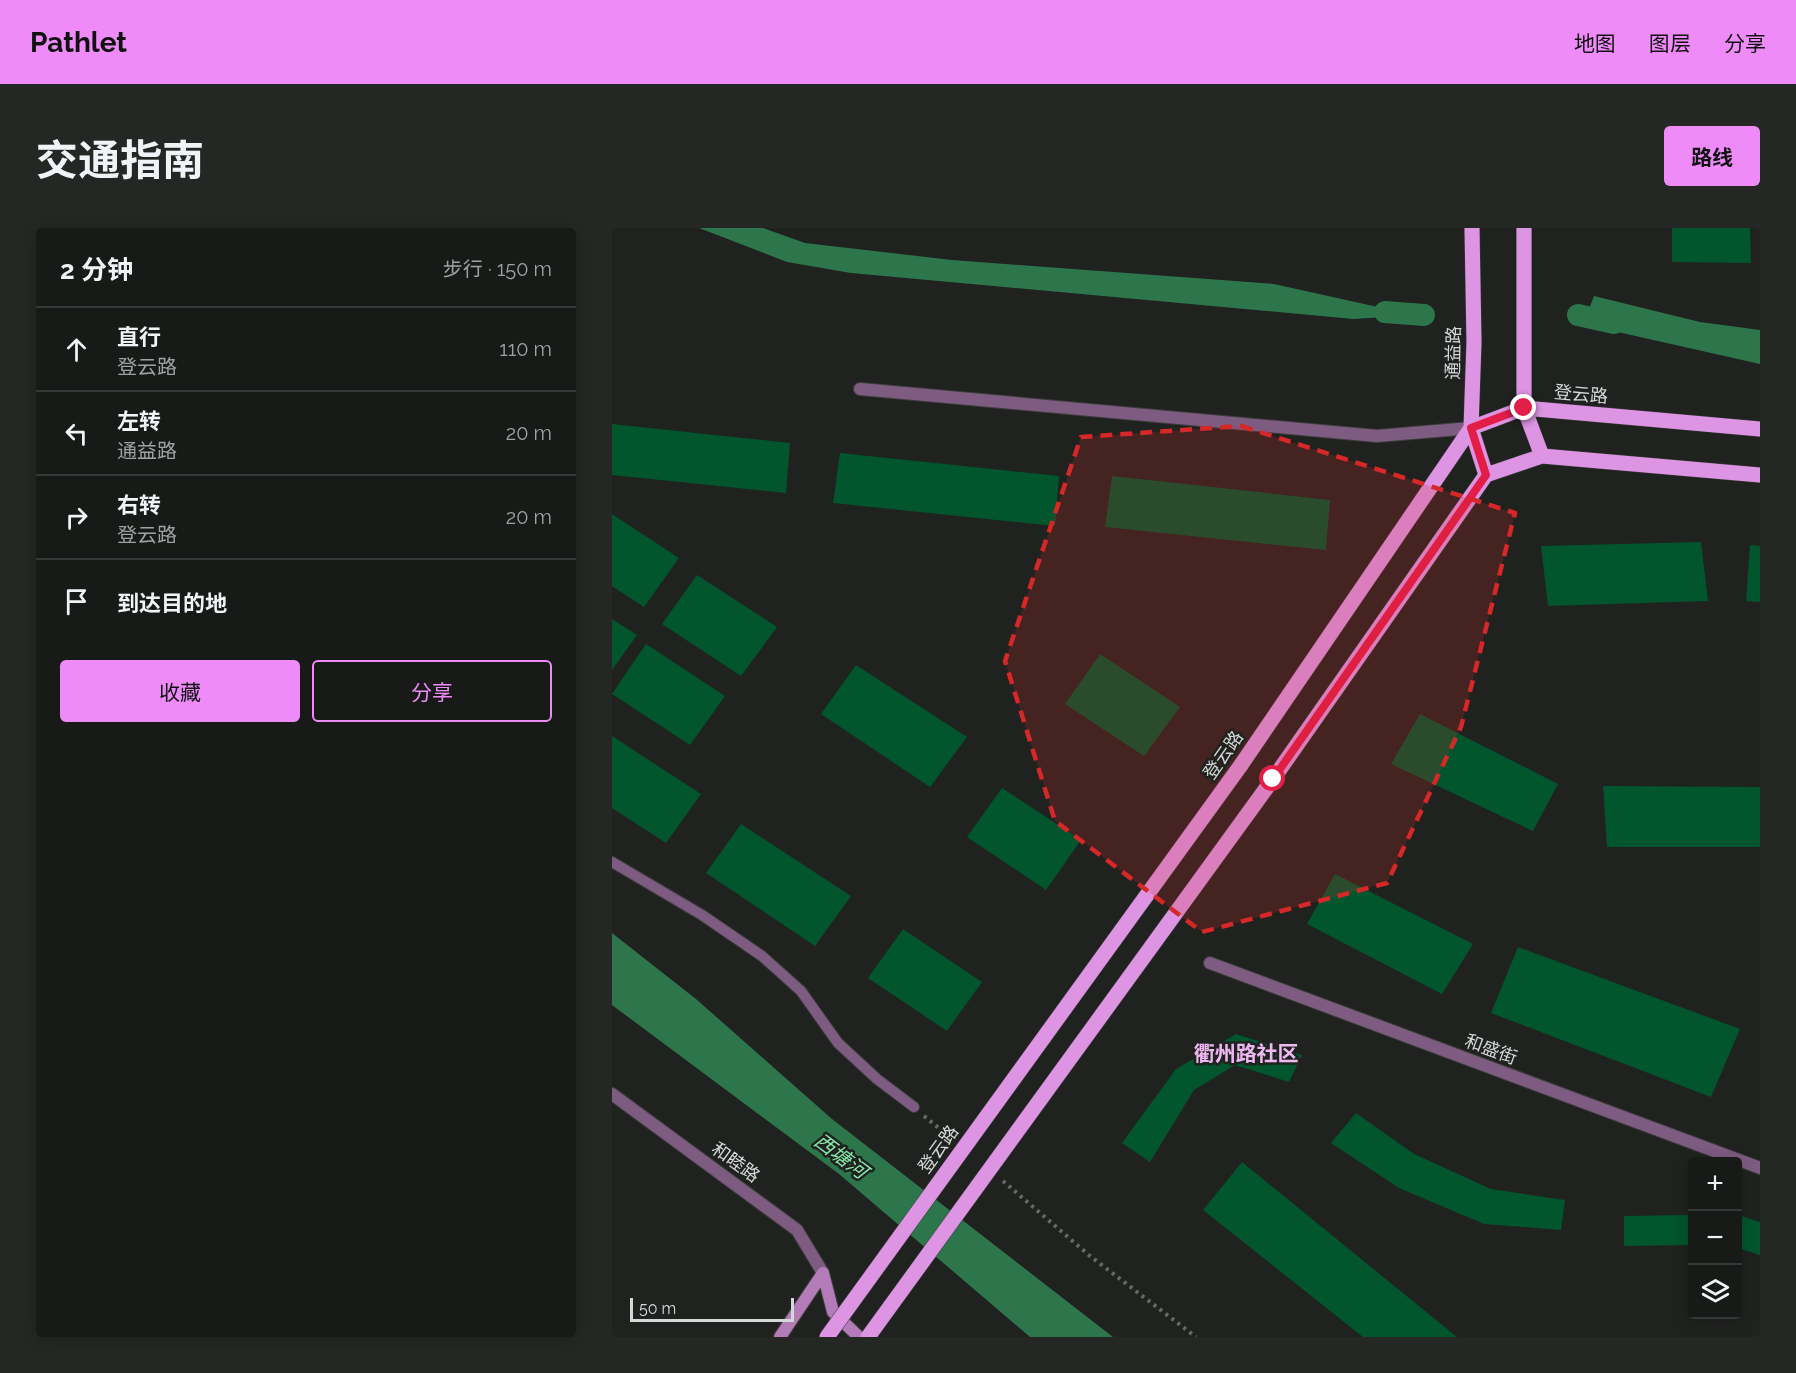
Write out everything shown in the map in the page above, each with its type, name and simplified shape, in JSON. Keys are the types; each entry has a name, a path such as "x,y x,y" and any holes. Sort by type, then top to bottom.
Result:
{"main road":[{"name":"通益路","path":"1472,228 1474,342 1471,428 1486,475"},
{"path":"1524,228 1524,408 1542,456"},
{"name":"登云路","path":"826,1337 1241,765 1471,428 1524,408 1760,429"},
{"path":"868,1337 1273,779 1486,475 1542,456 1760,475"}],"street":[{"path":"860,389 1377,436 1471,428"},
{"name":"和盛街","path":"1210,963 1760,1168"},
{"name":"和睦路","path":"612,1094 797,1230 823,1273"},
{"path":"780,1337 823,1273"},
{"path":"823,1273 833,1312 858,1337"}],"lane":[{"path":"612,862 702,915 762,956 801,991 838,1043 877,1079 914,1107"}],"path":[{"path":"914,1107 957,1143"},
{"path":"1001,1180 1090,1256 1196,1337"}],"highlighted area":[{"path":"1241,426 1515,513 1461,727 1387,883 1202,932 1055,821 1005,661 1081,437"}],"water":[{"path":"699,228 763,228 805,243 952,260 1274,284 1414,315 1354,319 851,273 787,262"},
{"path":"1594,296 1700,322 1760,330 1760,364 1591,326 1586,317"},
{"name":"西塘河","path":"612,933 696,999 832,1119 1113,1337 1030,1337 839,1174 612,1005"}],"building":[{"path":"1672,228 1750,228 1751,263 1672,262"},
{"path":"612,424 790,443 786,493 612,475"},
{"path":"840,453 1059,476 1055,526 833,503"},
{"path":"1112,476 1330,500 1326,550 1105,527"},
{"path":"612,514 679,558 644,607 612,586"},
{"path":"1701,542 1708,601 1548,606 1541,546"},
{"path":"1750,545 1760,546 1760,602 1746,601"},
{"path":"697,575 777,627 741,676 662,624"},
{"path":"612,619 637,635 612,670"},
{"path":"646,644 725,696 690,745 612,694"},
{"path":"1100,654 1180,707 1144,756 1065,704"},
{"path":"856,665 967,737 930,787 821,714"},
{"path":"1420,714 1558,784 1533,831 1391,764"},
{"path":"612,736 701,794 666,843 612,808"},
{"path":"1603,786 1760,787 1760,847 1607,847"},
{"path":"1002,788 1081,840 1046,890 967,837"},
{"path":"741,824 851,896 815,946 706,873"},
{"path":"1335,874 1473,944 1442,994 1307,924"},
{"path":"903,929 982,982 947,1031 868,978"},
{"path":"1518,947 1740,1029 1711,1097 1491,1013"},
{"path":"1236,1034 1302,1055 1289,1082 1235,1065 1194,1090 1150,1162 1122,1143 1176,1069"},
{"path":"1356,1113 1414,1154 1491,1189 1565,1200 1561,1230 1484,1224 1399,1188 1331,1143"},
{"path":"1242,1162 1457,1337 1363,1337 1203,1210"},
{"path":"1688,1215 1688,1245 1624,1246 1624,1216"},
{"path":"1742,1216 1760,1222 1760,1255 1742,1249"}],"waterway":[{"path":"1385,312 1424,315"},
{"path":"1578,315 1614,323"}],"district":[{"name":"衢州路社区","path":"1246,1053"}],"route":[{"path":"1273,779 1486,475 1471,428 1524,408"}]}
